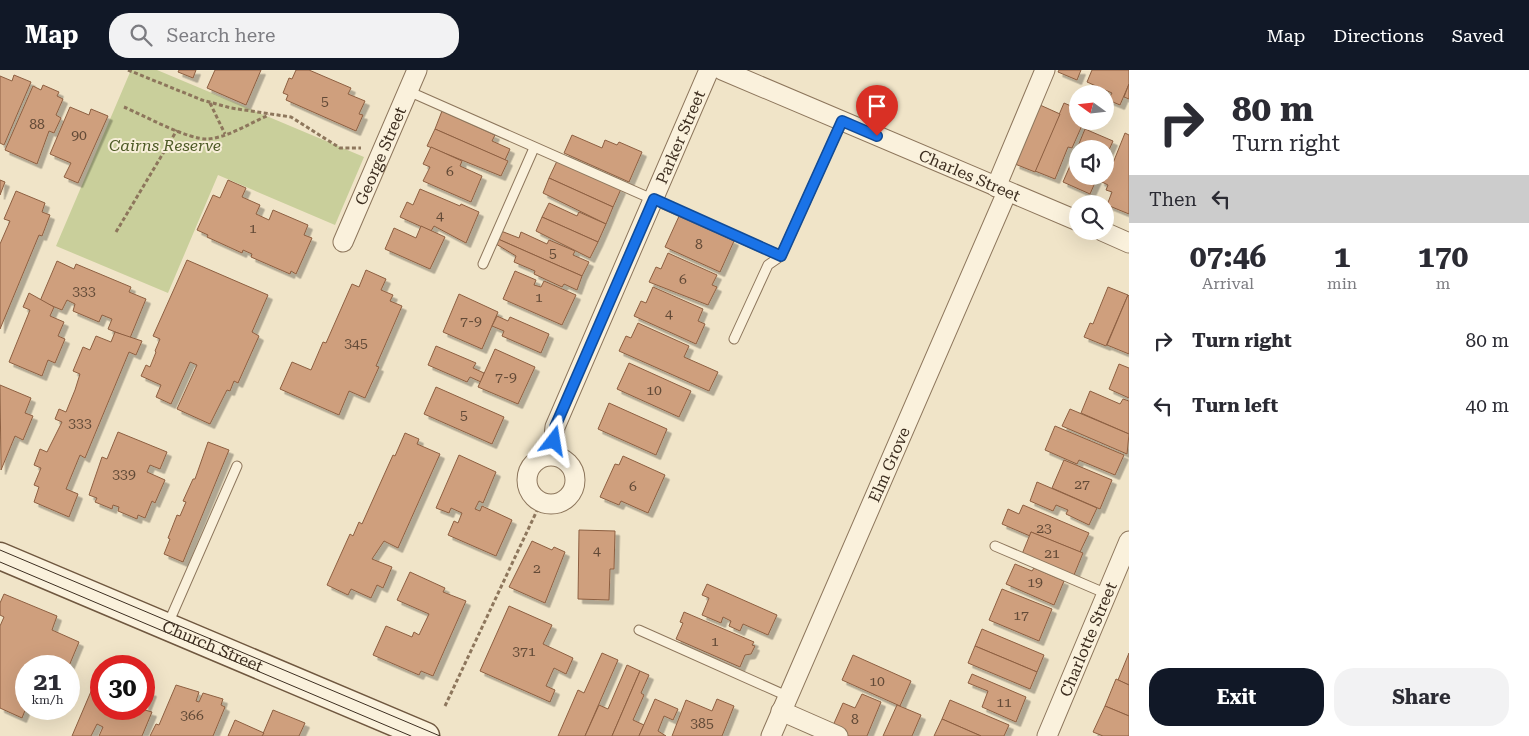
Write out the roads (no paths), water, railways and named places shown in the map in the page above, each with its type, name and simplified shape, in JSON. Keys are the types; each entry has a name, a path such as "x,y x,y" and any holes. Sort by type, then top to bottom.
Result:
{"main road":[{"name":"Church Street","path":"1,561 167,626 426,736"}],"street":[{"name":"George Street","path":"343,242 417,70"},
{"name":"Parker Street","path":"552,455 555,427 709,70"},
{"name":"Charles Street","path":"722,70 1069,217"},
{"name":"Elm Grove","path":"771,736 1002,189 1045,70"},
{"path":"1114,236 1129,242"},
{"path":"552,455 560,457 572,468 575,484 572,492 560,502 552,504 541,502 532,495 528,488 528,472 538,460 552,455"},
{"name":"Charlotte Street","path":"1047,736 1129,542"},
{"path":"784,703 838,736"}],"lane":[{"path":"408,91 781,256"},
{"path":"734,339 768,265 781,256 842,121"},
{"path":"483,264 534,148"},
{"path":"167,626 237,466"},
{"path":"996,546 1107,594"},
{"path":"639,630 784,703"}],"tram line":[{"path":"0,550 440,736"},
{"path":"0,562 411,736"}],"park label":[{"name":"Cairns Reserve","path":"165,145"}]}
